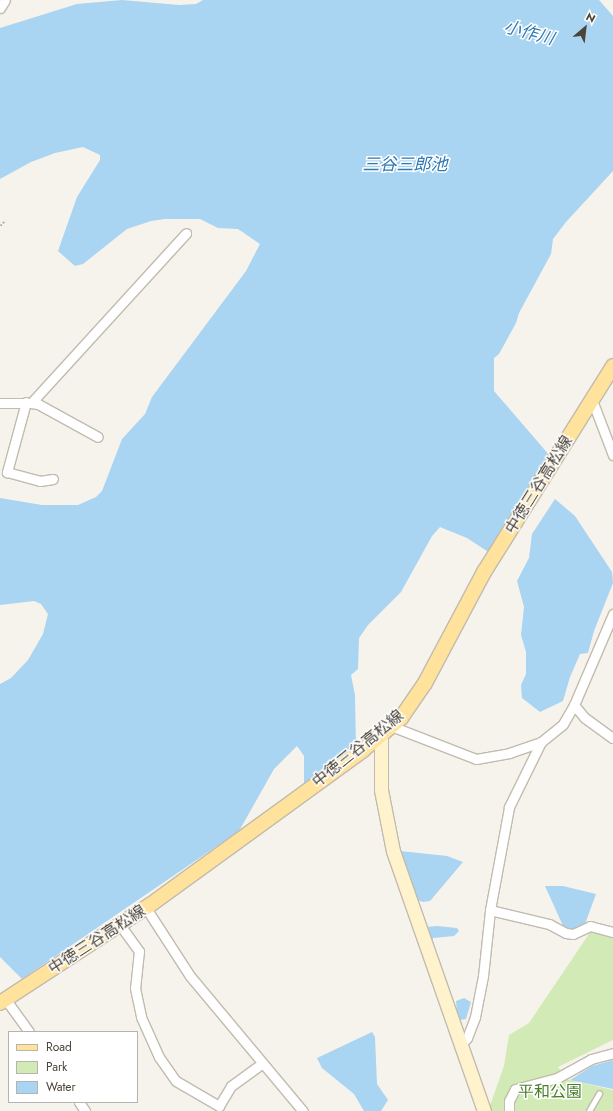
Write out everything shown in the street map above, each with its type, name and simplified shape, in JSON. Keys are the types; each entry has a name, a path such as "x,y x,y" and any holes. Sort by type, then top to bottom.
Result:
{"main road":[{"name":"中徳三谷高松線","path":"3,1001 146,908 386,730 416,698 484,572 592,400 612,371"}],"street":[{"path":"0,8 6,0"},
{"path":"53,479 40,481 7,472 29,402 186,233"},
{"path":"592,400 613,455"},
{"path":"0,403 29,402 38,404 98,437"},
{"path":"484,1111 393,851 381,790 386,730 476,759 509,753 541,742 564,724 574,705 613,614"},
{"path":"574,705 585,718 613,738"},
{"path":"461,1044 467,1038 475,1017 484,976 490,910 509,808 541,742"},
{"path":"146,908 190,976 261,1064 303,1111"},
{"path":"490,910 549,924 566,933 573,934 590,926 613,932"},
{"path":"120,925 139,951 135,988 140,1017 159,1057 176,1081 222,1108 231,1086 261,1064"},
{"path":"3,1001 28,1031"},
{"path":"509,1111 509,1101 516,1089 556,1078 591,1059 613,1053"}],"lane":[{"path":"589,1111 599,1094"}],"path":[{"path":"0,226 6,220"}],"green space":[{"name":"平和公園","path":"593,928 613,937 613,1040 558,1067 566,1079 613,1090 613,1111 488,1111 504,1066 509,1035 529,1023"}],"water":[{"name":"三谷三郎池","path":"122,0 179,5 196,4 203,0 599,0 613,16 613,171 566,222 553,239 551,254 519,313 516,323 499,354 494,358 494,391 550,456 500,531 490,553 467,538 440,527 432,536 401,592 368,625 359,638 358,669 351,675 355,695 356,747 304,785 304,756 297,746 274,769 239,831 22,979 0,957 0,684 11,678 28,660 43,634 48,614 41,604 34,601 0,605 0,498 42,505 78,505 96,497 102,491 122,439 145,414 152,397 246,271 260,244 238,229 218,228 200,219 165,219 151,221 127,229 83,264 75,266 58,251 77,197 100,160 100,155 83,147 55,153 31,162 0,179 0,28 77,4"},
{"path":"555,499 575,516 612,572 613,583 594,631 588,653 580,654 570,677 563,701 540,712 522,698 521,685 526,674 526,652 521,635 524,607 517,581 529,558 532,534"},
{"path":"400,851 447,856 463,862 430,901 423,902 417,900 398,859"},
{"path":"545,886 563,886 596,894 585,924 574,930 564,928"},
{"path":"437,926 457,928 459,931 454,936 433,938 431,942 425,930 427,927"},
{"path":"464,998 471,1002 466,1019 460,1020 457,1014 456,1001"},
{"path":"372,1032 375,1037 377,1084 388,1100 381,1111 364,1111 354,1094 322,1068 317,1058"},
{"path":"613,1060 613,1089 570,1080 592,1066"}],"water label":[{"name":"小作川","path":"529,33"}]}
